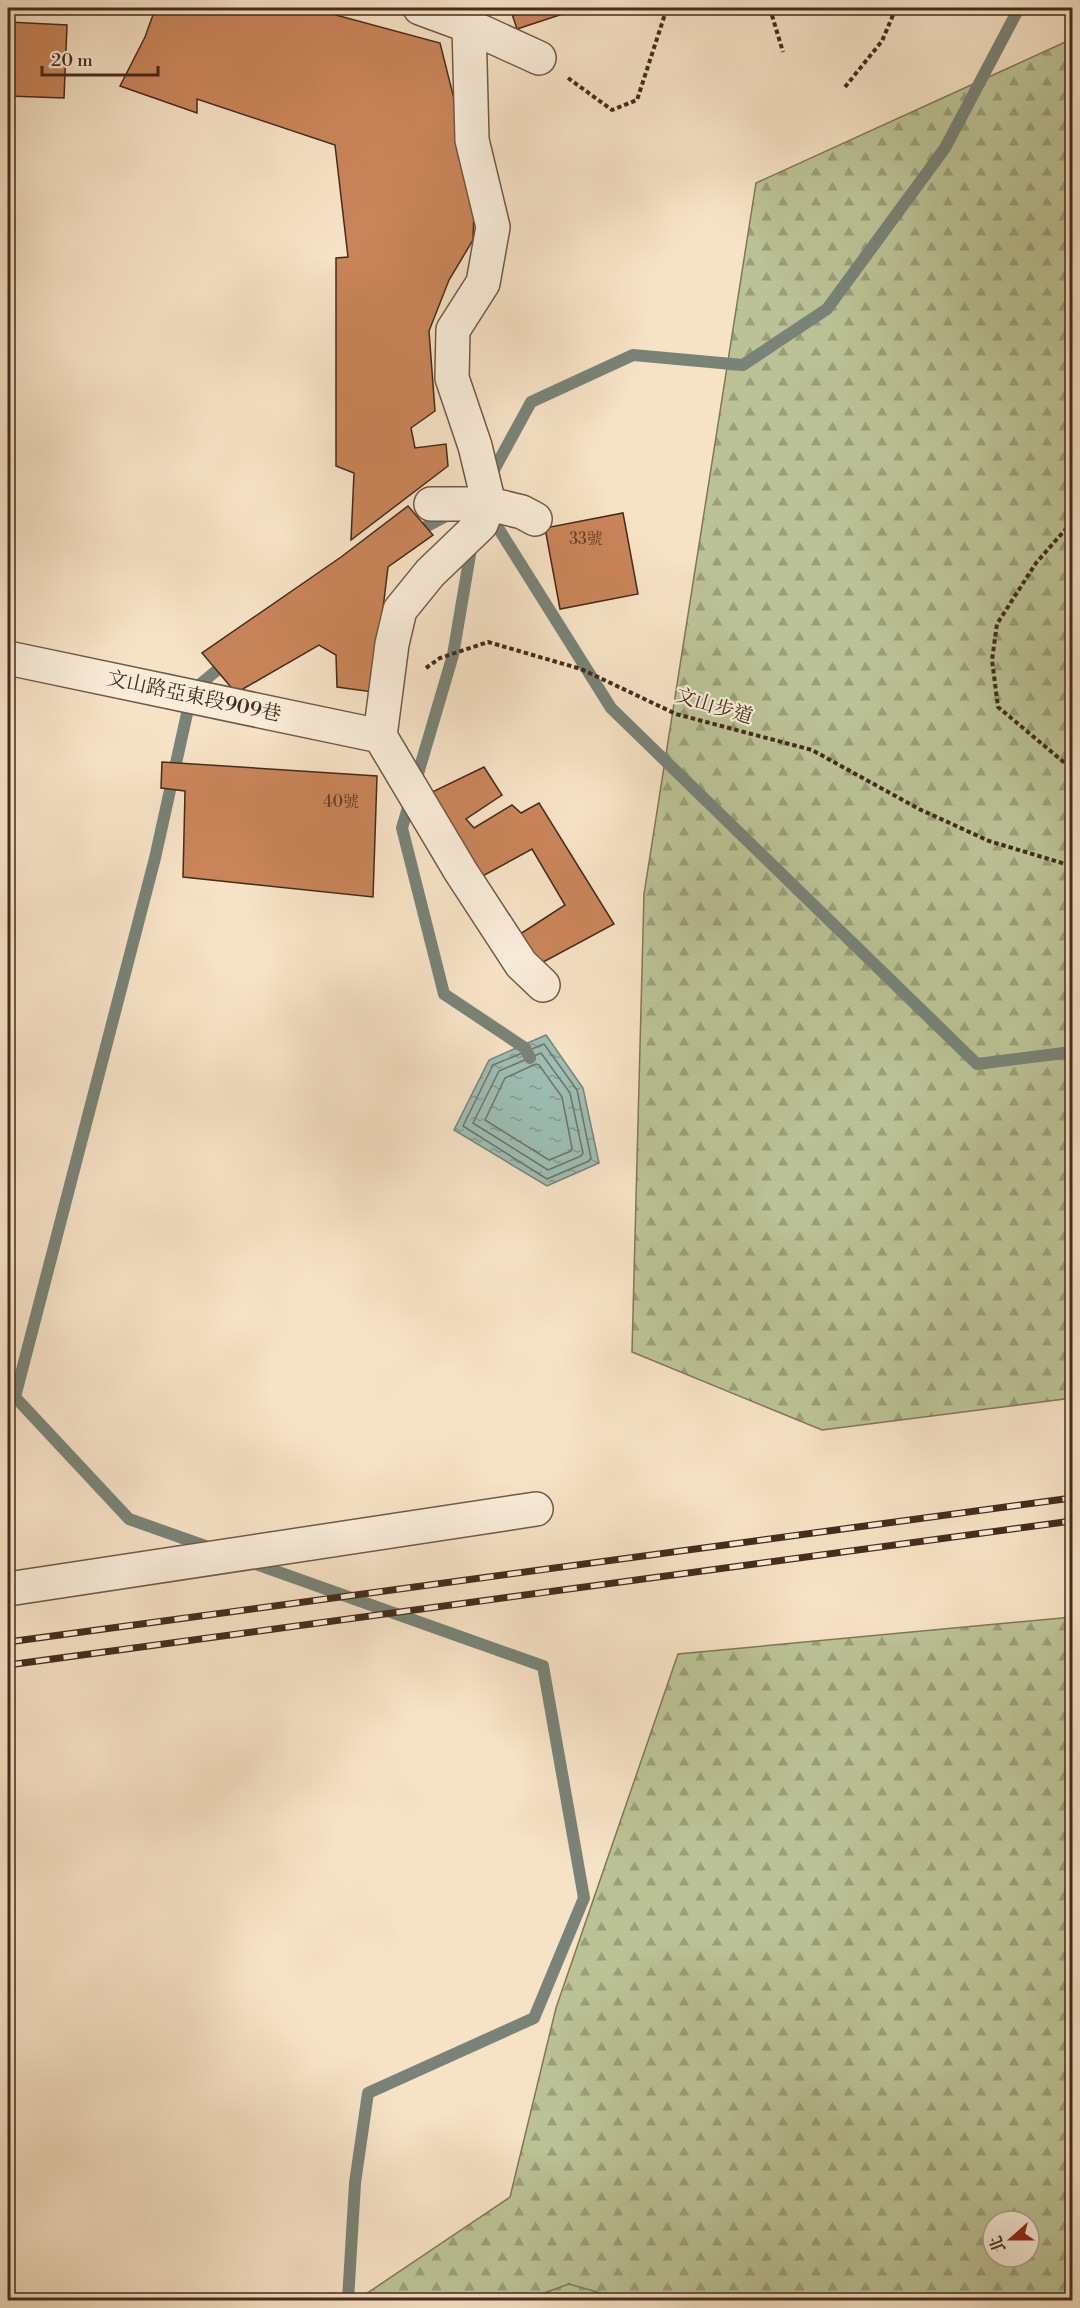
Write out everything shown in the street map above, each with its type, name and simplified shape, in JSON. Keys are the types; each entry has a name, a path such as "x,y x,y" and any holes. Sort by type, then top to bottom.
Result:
{"street":[{"path":"420,8 469,26 539,58"},
{"path":"469,26 472,140 493,227 483,284 453,330 452,378 475,446 489,504 482,524 430,573 400,610 392,644 380,736 521,964 543,986"},
{"path":"431,504 489,504 522,512 535,519"},
{"name":"文山路亞東段909巷","path":"8,658 380,736"},
{"path":"8,1589 536,1509"}],"path":[{"path":"539,58 612,110 637,100 667,8"},
{"path":"772,8 771,12 783,52"},
{"path":"845,87 882,41 896,8"},
{"path":"1072,522 1036,563 997,624 992,660 998,707 1072,770"},
{"name":"文山步道","path":"418,675 440,658 488,642 581,669 676,714 812,750 919,810 989,841 1072,866"}],"green space":[{"path":"1072,39 1072,1398 822,1430 632,1352 644,894 756,183"},
{"path":"1072,1617 1072,2300 357,2300 510,2197 556,2008 678,1654"},
{"path":"569,2284 625,2300 525,2300"}],"water":[{"path":"546,1035 583,1088 599,1163 547,1186 454,1130 489,1060"}],"building":[{"path":"140,8 310,8 440,43 475,182 473,240 449,280 429,331 435,411 411,428 415,448 446,444 448,466 351,540 354,473 336,466 336,258 348,257 335,145 197,99 197,113 120,86 145,37 154,12"},
{"path":"510,8 581,8 517,29"},
{"path":"8,22 67,25 64,98 8,96"},
{"path":"408,506 433,535 388,567 373,692 337,687 336,655 319,645 236,693 202,653 341,557"},
{"path":"623,513 638,594 560,609 545,528"},
{"path":"162,762 377,776 373,897 183,877 185,791 161,788"},
{"path":"484,767 502,795 466,819 474,828 512,805 521,813 539,803 614,924 534,967 514,938 565,905 532,849 479,878 428,794"}],"waterway":[{"path":"489,479 531,402 633,355 743,365 827,309 945,148 1019,8"},
{"path":"412,534 452,513"},
{"path":"490,515 611,708 977,1064 1072,1052"},
{"path":"472,543 453,655 402,828 444,994 525,1048 530,1058"},
{"path":"211,1548 129,1519 15,1397 155,858 192,691 228,661"},
{"path":"250,1562 543,1666 584,1898 534,2018 368,2093 355,2183 348,2300"}],"railway":[{"path":"8,1642 1072,1498"},
{"path":"8,1665 1072,1521"}]}
